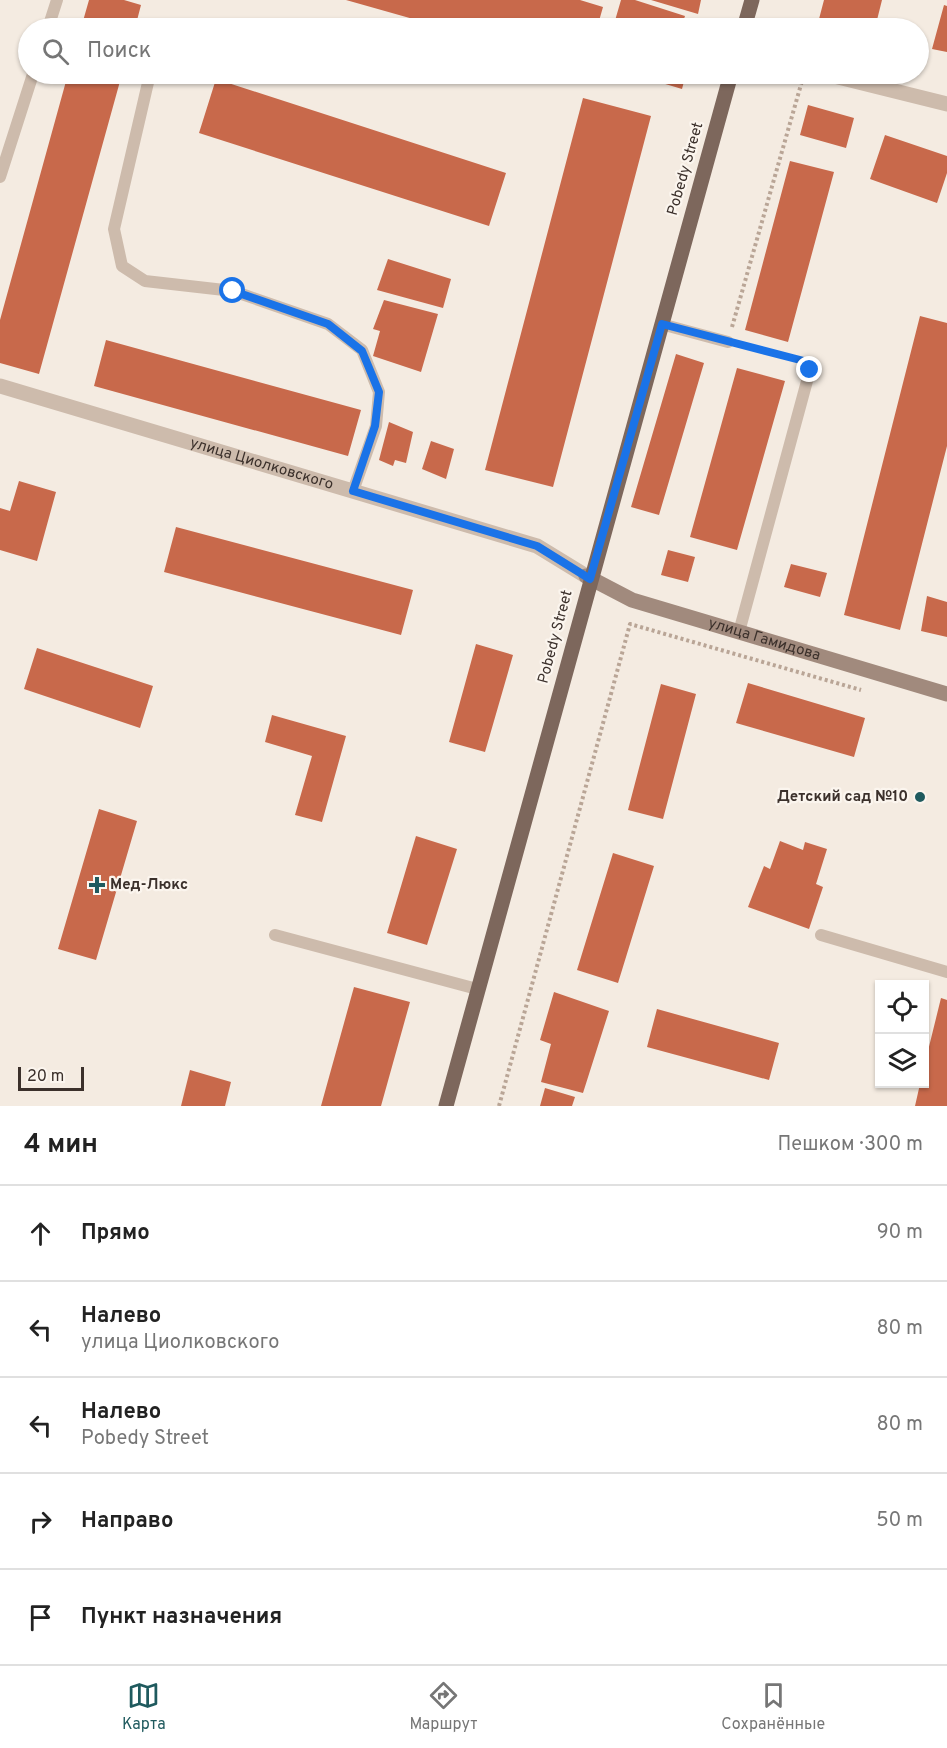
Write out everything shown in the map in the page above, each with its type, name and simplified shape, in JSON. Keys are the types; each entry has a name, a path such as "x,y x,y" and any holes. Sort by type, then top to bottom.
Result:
{"main road":[{"path":"741,18 746,0"},
{"path":"747,18 752,0"},
{"name":"Pobedy Street","path":"440,1106 723,84"},
{"name":"Pobedy Street","path":"588,578 662,324 728,84"},
{"name":"Pobedy Street","path":"446,1106 474,988"}],"street":[{"path":"866,84 947,104"},
{"name":"улица Циолковского","path":"0,386 537,546 588,578"},
{"name":"улица Гамидова","path":"588,578 632,600 947,694"}],"lane":[{"path":"51,18 57,0"},
{"path":"0,177 30,84"},
{"path":"148,84 114,229 122,266 145,281 233,291 328,324 362,351 379,392 375,426 353,491"},
{"path":"662,324 728,342"},
{"path":"739,632 810,370"},
{"path":"275,935 474,988"},
{"path":"821,935 947,972"}],"path":[{"path":"801,84 728,342 804,361 810,370"},
{"path":"499,1106 630,624 868,692"}],"building":[{"path":"89,0 124,0 141,5 138,18 84,18"},
{"path":"346,0 580,0 603,7 600,18 410,18"},
{"path":"621,0 635,0 685,16 684,18 616,18"},
{"path":"651,0 701,0 698,14"},
{"path":"824,0 882,0 878,18 819,18"},
{"path":"944,5 947,6 947,52 932,49"},
{"path":"65,84 119,84 39,374 0,363 0,320"},
{"path":"214,84 231,84 506,173 489,226 199,133"},
{"path":"665,84 683,84 682,89"},
{"path":"583,98 651,116 553,487 485,470"},
{"path":"808,105 854,118 846,148 800,135"},
{"path":"885,135 947,156 947,173 937,203 870,179"},
{"path":"790,161 834,172 788,342 745,330"},
{"path":"388,259 451,279 443,308 377,290"},
{"path":"384,300 438,314 421,372 373,356 380,331 373,329"},
{"path":"920,316 947,323 947,446 900,630 844,615"},
{"path":"106,340 361,410 348,456 94,386"},
{"path":"676,354 704,363 659,515 631,507"},
{"path":"737,368 785,381 737,550 690,537"},
{"path":"389,422 413,432 406,463 395,460 393,466 379,460"},
{"path":"431,441 454,449 446,479 422,469"},
{"path":"19,481 56,492 37,561 0,550 0,508 10,511"},
{"path":"176,527 413,590 401,635 164,572"},
{"path":"668,550 695,557 688,582 661,575"},
{"path":"791,564 827,573 820,597 784,587"},
{"path":"927,596 947,602 947,637 921,631"},
{"path":"476,644 513,655 485,752 449,742"},
{"path":"37,648 153,686 140,728 24,689"},
{"path":"748,683 865,718 854,757 736,723"},
{"path":"661,684 696,694 663,819 628,810"},
{"path":"272,715 346,736 322,822 295,815 312,756 265,742"},
{"name":"Мед-Люкс","path":"99,809 137,821 96,960 58,949"},
{"path":"416,836 457,849 427,945 387,933"},
{"path":"780,841 803,850 805,842 827,849 816,884 823,887 809,929 748,907 764,866 770,869"},
{"path":"613,853 654,866 618,983 577,970"},
{"path":"354,987 410,1002 381,1106 321,1106"},
{"path":"554,992 609,1011 583,1093 541,1082 551,1044 540,1040"},
{"path":"941,998 947,1000 947,1106 915,1106 919,1088 929,1088 929,1047"},
{"path":"657,1009 779,1043 769,1080 647,1047"},
{"path":"190,1070 231,1082 225,1106 181,1106"},
{"path":"545,1088 575,1097 572,1106 540,1106"}],"place":[{"name":"Детский сад №10","path":"920,797"},
{"name":"Мед-Люкс","path":"97,885"}],"route":[{"path":"233,291 328,324 362,351 379,392 375,426 353,491 537,546 590,579 662,324 804,361 810,370"}]}
